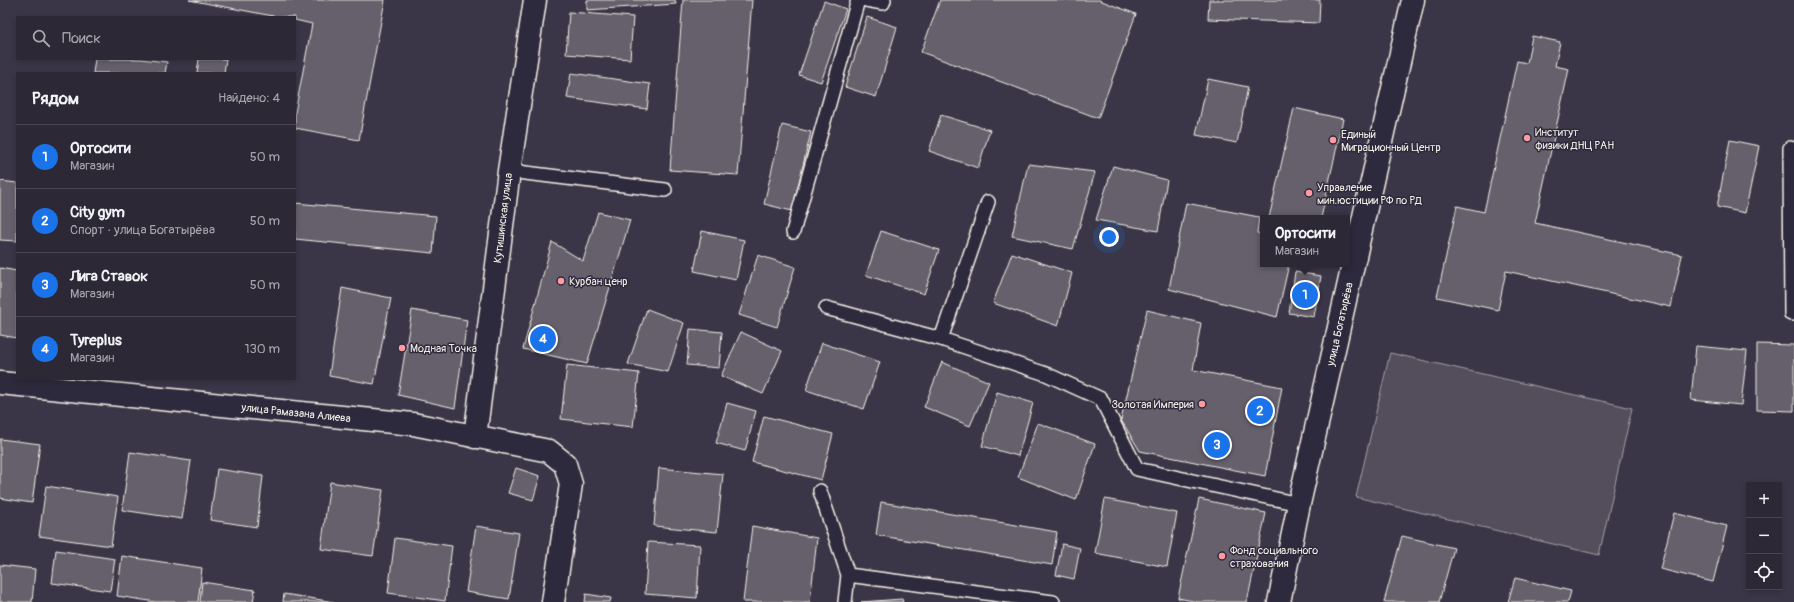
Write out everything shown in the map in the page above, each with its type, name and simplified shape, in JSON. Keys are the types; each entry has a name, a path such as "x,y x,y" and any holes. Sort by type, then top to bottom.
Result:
{"street":[{"name":"Кутишинская улица","path":"475,437 509,171 535,0"},
{"name":"улица Богатырёва","path":"1279,602 1299,504 1413,0"},
{"name":"улица Рамазана Алиева","path":"0,383 413,424 549,451 565,464 571,484 553,602"}],"lane":[{"path":"793,232 858,0"},
{"path":"866,0 884,3 884,0"},
{"path":"1794,149 1790,148 1791,314 1794,314"},
{"path":"509,171 665,190"},
{"path":"941,339 988,202"},
{"path":"826,308 941,339 1046,374 1101,400 1137,469 1299,504"},
{"path":"820,491 848,575 845,602"},
{"path":"848,575 1053,602"}],"shaded area":[{"path":"1390,353 1632,408 1599,555 1356,497"}],"building":[{"path":"189,0 385,0 359,140 296,128 296,108 312,24 296,20 296,16 273,16"},
{"path":"587,0 675,0 676,4 587,10"},
{"path":"683,0 752,0 738,175 670,170"},
{"path":"940,0 1099,0 1136,14 1098,118 921,52"},
{"path":"1209,0 1320,0 1319,23 1208,19"},
{"path":"824,1 846,9 821,82 799,75"},
{"path":"569,12 633,17 630,59 566,54"},
{"path":"867,17 897,27 876,97 845,87"},
{"name":"Институт физики ДНЦ РАН","path":"1532,36 1560,42 1555,66 1569,69 1535,223 1682,255 1671,307 1506,271 1498,310 1437,297 1457,206 1484,212 1517,61 1527,63"},
{"path":"95,60 149,60 167,62 165,72 93,72"},
{"path":"199,60 226,60 224,72 197,72"},
{"path":"571,73 650,84 647,109 567,98"},
{"path":"1208,79 1248,87 1237,143 1196,135"},
{"path":"1294,108 1343,119 1322,215 1270,215"},
{"path":"941,115 990,130 978,168 929,151"},
{"path":"782,125 811,132 792,211 764,204"},
{"path":"1730,140 1759,146 1745,213 1717,207"},
{"path":"1028,164 1095,172 1073,249 1012,236"},
{"path":"1113,166 1167,180 1158,231 1096,220"},
{"path":"0,181 16,183 16,241 0,240"},
{"path":"296,203 436,216 433,253 296,239"},
{"path":"1186,203 1259,217 1257,233 1260,234 1260,267 1288,267 1277,317 1169,289"},
{"path":"598,212 630,220 587,364 523,349 552,242 583,261"},
{"path":"702,231 744,240 736,280 694,271"},
{"path":"881,231 939,250 924,294 866,275"},
{"path":"1012,253 1072,273 1058,326 993,303"},
{"path":"758,255 795,267 777,327 739,315"},
{"path":"0,268 16,271 16,338 0,335"},
{"path":"1295,272 1321,276 1314,317 1289,313"},
{"path":"342,288 391,298 374,384 329,376"},
{"path":"647,309 684,323 668,372 628,364"},
{"path":"412,310 467,320 455,408 398,395"},
{"name":"Золотая Империя","path":"1147,310 1201,323 1193,370 1282,387 1265,476 1140,451 1121,420"},
{"path":"690,329 722,332 719,368 687,365"},
{"path":"741,332 782,351 763,394 721,376"},
{"path":"822,343 880,362 864,409 806,390"},
{"path":"1757,344 1794,345 1794,411 1757,410"},
{"path":"1696,346 1747,351 1741,405 1691,400"},
{"path":"942,362 989,382 970,426 924,407"},
{"path":"567,365 639,373 633,427 561,419"},
{"path":"997,392 1033,403 1018,456 982,446"},
{"path":"727,403 756,411 745,451 716,443"},
{"path":"764,416 833,434 821,480 752,462"},
{"path":"1038,423 1095,444 1076,500 1018,477"},
{"path":"0,439 40,444 32,503 0,498"},
{"path":"130,452 191,461 182,519 122,510"},
{"path":"516,468 540,476 533,500 508,493"},
{"path":"659,468 723,474 717,532 654,526"},
{"path":"217,469 263,476 257,527 210,520"},
{"path":"330,482 383,490 373,556 321,549"},
{"path":"46,486 118,497 111,546 39,536"},
{"path":"1105,499 1177,513 1167,567 1095,553"},
{"name":"Фонд социального страхования","path":"1199,499 1266,513 1247,602 1198,602 1178,598"},
{"path":"881,502 1057,532 1052,565 876,535"},
{"path":"1674,513 1727,526 1713,582 1660,569"},
{"path":"476,526 519,533 509,599 466,592"},
{"path":"752,526 817,538 810,602 743,602"},
{"path":"1402,536 1454,548 1439,602 1384,602"},
{"path":"395,538 452,546 445,601 388,593"},
{"path":"648,542 700,545 697,598 645,594"},
{"path":"1062,544 1080,548 1074,579 1056,575"},
{"path":"56,550 115,559 110,591 52,583"},
{"path":"122,556 202,568 198,602 156,602 117,596"},
{"path":"0,565 35,569 32,602 0,602"},
{"path":"1515,578 1571,591 1568,602 1508,602"},
{"path":"202,582 255,590 253,602 200,602"},
{"path":"284,594 334,602 283,602"},
{"path":"586,594 611,598 610,602 585,602"},
{"path":"902,599 903,602 861,602"}],"place":[{"name":"Институт физики ДНЦ РАН","path":"1527,138"},
{"name":"Единый Миграционный Центр","path":"1333,140"},
{"name":"Управление мин.юстиции РФ по РД","path":"1309,193"},
{"name":"Курбан ценр","path":"561,281"},
{"name":"Ортосити","path":"1305,295"},
{"name":"Tyreplus","path":"543,339"},
{"name":"Модная Точка","path":"402,348"},
{"name":"Золотая Империя","path":"1202,404"},
{"name":"City gym","path":"1260,411"},
{"name":"Лига Ставок","path":"1217,445"},
{"name":"Фонд социального страхования","path":"1222,556"}]}
